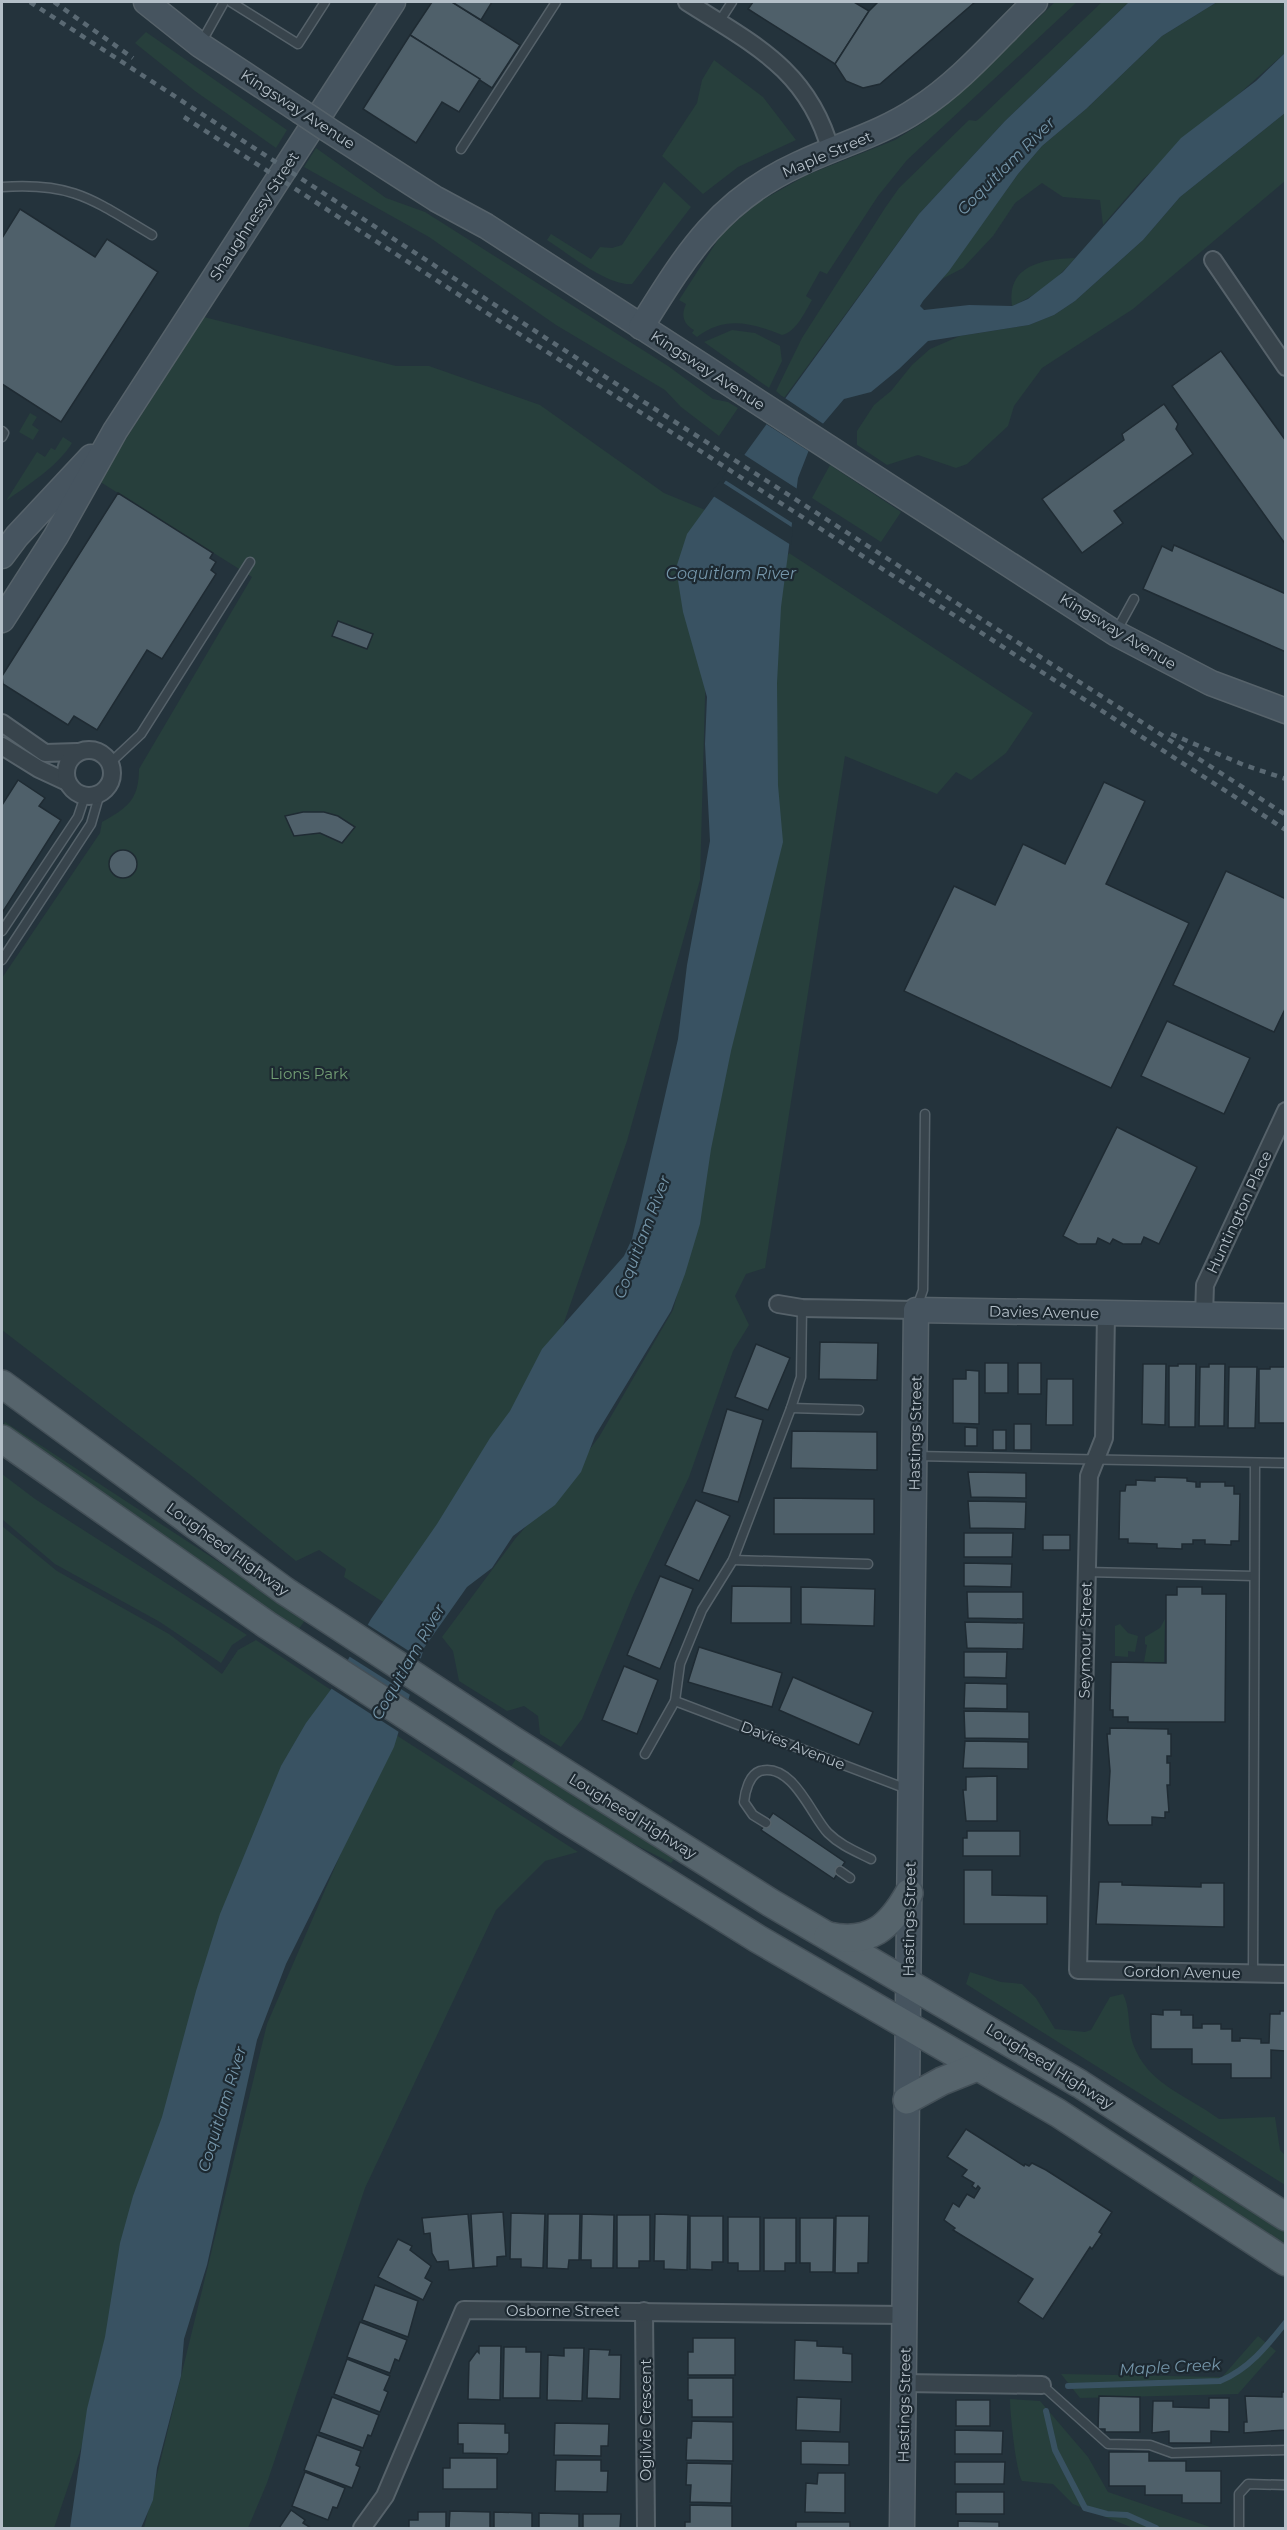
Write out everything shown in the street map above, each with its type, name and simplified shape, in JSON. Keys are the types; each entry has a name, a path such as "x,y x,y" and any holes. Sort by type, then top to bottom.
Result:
{"main road":[{"name":"Kingsway Avenue","path":"146,2 200,45 327,129 436,199 486,226 1115,633 1211,683 1286,711"},
{"name":"Shaughnessy Street","path":"2,620 56,536 115,431 393,2"},
{"name":"Maple Street","path":"641,327 686,257 717,218 772,177 872,135 921,108 951,83 1035,2"},
{"name":"Shaughnessy Street","path":"2,556 9,539 115,431"},
{"name":"Davies Avenue","path":"916,1310 1286,1316"},
{"name":"Hastings Street","path":"902,2529 916,1310"},
{"name":"Lougheed Highway","path":"2,1384 285,1591 511,1739 823,1934 1080,2084 1286,2217"},
{"path":"2,1439 297,1645 490,1770 693,1900 1098,2138 1286,2262"},
{"path":"823,1934 852,1938 876,1932 894,1917 909,1893"},
{"path":"907,2100 942,2080 977,2067"}],"street":[{"path":"687,2 771,57 794,78 822,121 831,152"},
{"path":"1214,260 1286,367"},
{"path":"2,723 45,753 92,749 99,752 110,763 111,778 93,794 74,791 67,782 39,770 2,746"},
{"path":"67,782 67,764 77,752"},
{"name":"Huntington Place","path":"1204,1315 1205,1286 1286,1111"},
{"name":"Davies Avenue","path":"778,1304 802,1308 916,1310"},
{"name":"Seymour Street","path":"1078,1970 1089,1476 1104,1438 1106,1313"},
{"name":"Gordon Avenue","path":"1078,1970 1286,1974"},
{"name":"Osborne Street","path":"362,2529 384,2496 464,2310 905,2315"},
{"name":"Ogilvie Crescent","path":"644,2311 646,2529"},
{"path":"904,2383 1042,2385"}],"lane":[{"path":"200,45 225,2"},
{"path":"231,2 298,44 325,2"},
{"path":"461,149 556,2"},
{"path":"719,22 732,2"},
{"path":"2,187 46,187 70,190 92,199 152,235"},
{"path":"2,431 4,433 2,437"},
{"path":"110,763 141,734 250,562"},
{"path":"1115,633 1134,599"},
{"path":"2,931 93,794"},
{"path":"2,960 91,824 93,794"},
{"path":"916,1310 923,1290 925,1114"},
{"path":"645,1754 675,1701 680,1664 702,1610 733,1560 791,1408 801,1377 802,1308"},
{"path":"791,1408 859,1410"},
{"path":"914,1456 1286,1463"},
{"path":"1253,1973 1255,1463"},
{"path":"733,1560 868,1564"},
{"path":"1087,1572 1254,1576"},
{"name":"Davies Avenue","path":"675,1701 911,1790"},
{"path":"766,1823 753,1815 744,1802 751,1779 757,1773 765,1771 785,1778 799,1788 826,1831 841,1845 871,1859"},
{"path":"840,1871 850,1878"},
{"path":"1042,2385 1108,2444 1150,2445 1172,2453 1286,2450"},
{"path":"1239,2529 1239,2494 1248,2484 1286,2485"}],"green space":[{"path":"1055,2 1077,2 907,160 878,196 827,274 820,271 806,296 812,300 792,330 782,335 739,323 718,326 697,337 692,333 694,330 687,325 684,319 686,304 679,300 721,235 757,203 807,175 895,140 924,122 969,85"},
{"path":"1102,2 1129,2 1005,121 919,214 784,398 776,391 802,338 899,188 969,120 976,121 980,118"},
{"path":"1217,2 1285,2 1285,53 1142,180 1103,225 1100,200 1063,197 1042,183 1015,203 993,236 963,268 942,279 1018,174 1042,146 1086,109 1162,36"},
{"path":"146,32 287,130 276,148 195,91 135,43"},
{"path":"714,60 763,97 796,140 738,167 703,194 662,156 697,103 702,80"},
{"path":"1285,113 1285,181 1133,309 1042,368 1014,406 1008,426 967,464 956,468 918,455 887,465 857,445 857,431 874,405 891,391 912,365 930,349 960,336 1029,325 1054,315 1075,301 1143,240 1180,197"},
{"path":"316,148 386,198 425,212 668,366 713,399 728,402 738,408 719,436 681,407 665,390 556,325 429,237 304,167"},
{"path":"664,182 691,207 632,284 611,280 600,275 547,240 551,234 591,259 600,247 612,248 622,245"},
{"path":"1075,258 1046,286 1012,306 1015,281 1021,273 1039,263"},
{"name":"Lions Park","path":"204,317 396,366 429,366 540,405 664,493 715,514 706,661 700,880 627,1141 559,1337 402,1614 344,1577 346,1569 319,1550 296,1561 193,1477 2,1330 2,978 100,833 102,822 125,807 134,796 139,769 252,577 102,483 101,478"},
{"path":"732,330 755,333 780,346 782,361 769,388 704,342"},
{"path":"30,413 37,417 32,425 39,430 33,440 19,432"},
{"path":"63,437 72,443 59,460 6,501 37,452 45,457 51,448 55,450"},
{"path":"830,465 901,512 881,542 812,498"},
{"path":"789,553 1033,713 1006,753 971,780 956,772 937,794 845,756 765,1268 746,1274 735,1296 749,1325 733,1351 689,1477 633,1595 582,1719 561,1747 540,1734 538,1716 524,1706 507,1711 459,1681 453,1651 442,1637 515,1539 562,1486 599,1437 673,1310 702,1204 777,578"},
{"path":"5,1422 306,1619 298,1630 24,1441 3,1425"},
{"path":"2,1474 35,1499 247,1635 232,1645 221,1663 160,1622 55,1564 2,1519"},
{"path":"2,1526 57,1571 169,1634 222,1674 238,1650 256,1640 337,1694 54,2528 2,2528"},
{"path":"1165,1619 1164,1662 1144,1662 1147,1645 1145,1637 1160,1628"},
{"path":"1120,1624 1128,1633 1138,1636 1135,1652 1128,1651 1128,1657 1115,1656 1115,1626"},
{"path":"393,1733 578,1852 545,1861 496,1910 365,2188 267,2483 248,2528 144,2528 267,2024"},
{"path":"518,1756 675,1858 671,1863 630,1842 510,1768"},
{"path":"970,1972 1001,1982 1022,1984 1036,1998 1055,2029 1085,2032 1091,2030 1110,1997 1123,1994 1133,2044 1148,2070 1158,2079 1219,2119 1275,2117 1280,2150 1285,2155 1285,2185 966,1984"},
{"path":"1194,2175 1285,2232 1285,2247 1189,2184"},
{"path":"1258,2336 1276,2351 1238,2394 1080,2398 1061,2374 1222,2377"},
{"path":"1010,2399 1040,2401 1088,2457 1108,2492 1213,2528 1133,2528 1073,2504 1053,2484 1022,2481 1012,2429"}],"water":[{"name":"Coquitlam River","path":"1129,2 1217,2 1162,36 1086,109 1042,146 1018,174 949,271 923,301 920,306 924,310 969,305 1012,306 1028,299 1063,272 1181,138 1256,81 1285,53 1285,113 1180,197 1143,240 1075,301 1054,315 1029,325 928,341 871,392 844,399 816,432 798,478 781,607 777,683 778,785 783,842 731,1051 711,1149 700,1224 685,1274 671,1311 595,1436 581,1472 555,1505 513,1536 492,1568 467,1587 424,1648 394,1747 286,1964 257,2040 207,2265 184,2339 181,2376 157,2468 153,2500 141,2528 70,2528 87,2409 105,2337 120,2243 133,2196 162,2117 196,1991 220,1914 281,1766 306,1723 332,1688 371,1619 437,1524 490,1438 510,1411 542,1349 624,1256 632,1239 678,1039 687,965 710,841 705,744 707,697 683,612 676,568 687,534 919,214 1005,121"}],"pier":[{"path":"782,396 825,425 810,452 763,422"},
{"path":"740,452 799,490 794,524 722,478"},
{"path":"720,481 793,528 791,545 710,494"},
{"path":"365,1623 423,1660 412,1696 347,1655"},
{"path":"345,1659 410,1701 402,1734 329,1687"}],"building":[{"path":"432,2 452,2 520,45 492,88 410,35"},
{"path":"452,2 492,2 481,20"},
{"path":"753,2 854,2 869,11 835,64 748,9"},
{"path":"878,2 975,2 880,84 863,88 846,81 835,64 869,11"},
{"path":"410,35 480,79 459,112 442,102 416,143 363,109"},
{"path":"20,209 95,257 107,239 158,272 61,422 2,384 2,238"},
{"path":"1221,351 1286,441 1286,545 1172,386"},
{"path":"1164,404 1178,424 1176,429 1193,454 1114,511 1123,523 1082,553 1042,499 1124,440 1122,434"},
{"path":"118,493 213,553 210,558 216,562 211,570 216,574 162,659 147,650 97,730 74,716 68,725 3,684 2,676"},
{"path":"1174,545 1286,594 1286,652 1143,589 1162,546 1172,551"},
{"path":"338,621 373,634 367,649 332,636"},
{"path":"18,780 45,798 39,806 61,820 2,913 2,805"},
{"path":"1104,782 1145,801 1106,884 1189,923 1111,1088 904,991 954,886 995,905 1023,844 1065,864"},
{"path":"303,812 324,812 338,816 355,827 342,843 320,833 294,836 285,816"},
{"path":"123,850 133,854 137,864 133,874 123,878 113,874 109,864 113,854"},
{"path":"1226,871 1286,899 1286,1007 1274,1032 1173,985"},
{"path":"1167,1021 1250,1058 1224,1114 1141,1076"},
{"path":"1117,1127 1197,1167 1159,1244 1144,1237 1141,1244 1123,1244 1113,1239 1110,1244 1098,1238 1096,1244 1078,1244 1063,1236"},
{"path":"820,1342 878,1343 877,1380 819,1379"},
{"path":"756,1344 790,1358 768,1410 735,1397"},
{"path":"985,1363 1008,1363 1008,1393 985,1393"},
{"path":"1018,1363 1041,1363 1041,1394 1018,1394"},
{"path":"1143,1364 1166,1364 1165,1425 1142,1424"},
{"path":"1178,1364 1196,1364 1195,1427 1169,1427 1169,1366 1178,1366"},
{"path":"1209,1364 1225,1364 1224,1426 1199,1426 1200,1367 1209,1367"},
{"path":"1229,1367 1257,1367 1255,1428 1228,1428"},
{"path":"1270,1367 1285,1367 1285,1423 1259,1423 1259,1369 1270,1369"},
{"path":"966,1370 979,1371 979,1424 953,1423 953,1379 966,1379"},
{"path":"1047,1379 1073,1379 1073,1425 1046,1425"},
{"path":"727,1409 763,1420 738,1502 702,1492"},
{"path":"1014,1424 1031,1424 1031,1450 1014,1450"},
{"path":"965,1427 977,1428 977,1446 965,1446"},
{"path":"993,1430 1006,1430 1006,1450 993,1450"},
{"path":"792,1431 877,1432 877,1470 791,1468"},
{"path":"968,1472 1026,1473 1026,1498 971,1497"},
{"path":"1155,1477 1187,1478 1187,1481 1196,1482 1196,1487 1200,1487 1200,1482 1225,1482 1225,1486 1234,1486 1234,1494 1240,1494 1239,1541 1231,1541 1231,1545 1205,1544 1205,1540 1193,1540 1193,1544 1182,1544 1182,1549 1157,1548 1157,1544 1128,1543 1128,1539 1119,1539 1120,1491 1125,1491 1126,1485 1136,1485 1136,1480 1155,1481"},
{"path":"774,1498 874,1499 874,1534 774,1534"},
{"path":"696,1500 730,1516 699,1581 665,1565"},
{"path":"968,1501 1026,1502 1025,1529 970,1528"},
{"path":"964,1533 1013,1533 1012,1557 964,1557"},
{"path":"1043,1535 1070,1535 1070,1550 1043,1550"},
{"path":"964,1563 1012,1564 1011,1587 964,1586"},
{"path":"660,1576 693,1589 660,1669 627,1655"},
{"path":"732,1586 791,1587 791,1623 731,1623"},
{"path":"801,1587 875,1589 874,1626 801,1624"},
{"path":"1177,1587 1202,1587 1202,1594 1226,1594 1225,1722 1128,1722 1128,1717 1113,1717 1113,1710 1110,1710 1111,1662 1166,1663 1166,1595 1177,1595"},
{"path":"967,1592 1023,1592 1023,1619 968,1618"},
{"path":"965,1622 1024,1623 1023,1649 967,1648"},
{"path":"699,1647 782,1673 772,1707 688,1682"},
{"path":"964,1652 1007,1652 1006,1678 964,1677"},
{"path":"624,1666 658,1680 637,1734 602,1720"},
{"path":"793,1677 873,1712 859,1745 779,1710"},
{"path":"965,1683 1007,1684 1007,1709 964,1708"},
{"path":"964,1711 1029,1712 1029,1739 965,1738"},
{"path":"1110,1728 1168,1729 1168,1734 1171,1734 1171,1756 1167,1756 1167,1763 1170,1763 1170,1785 1167,1785 1169,1812 1165,1812 1165,1818 1152,1817 1152,1825 1109,1825 1107,1820 1110,1771 1107,1734 1110,1734"},
{"path":"965,1741 1028,1742 1028,1769 963,1768"},
{"path":"997,1776 997,1821 966,1821 963,1790 966,1790 966,1777"},
{"path":"773,1813 845,1862 834,1879 761,1830"},
{"path":"967,1831 1020,1831 1020,1856 963,1856 963,1838 967,1838"},
{"path":"964,1870 992,1870 992,1895 1047,1896 1047,1924 964,1924"},
{"path":"1099,1882 1122,1882 1122,1885 1201,1887 1201,1883 1224,1883 1224,1927 1096,1924"},
{"path":"1163,2010 1181,2010 1181,2015 1193,2015 1193,2028 1202,2028 1202,2024 1221,2024 1221,2029 1232,2029 1232,2041 1240,2041 1240,2038 1261,2039 1261,2043 1269,2043 1270,2014 1280,2014 1280,2011 1286,2011 1286,2051 1271,2050 1271,2078 1231,2078 1231,2064 1192,2064 1192,2049 1151,2049 1151,2014 1163,2015"},
{"path":"966,2129 1024,2166 1032,2163 1046,2170 1112,2212 1099,2232 1102,2234 1092,2249 1090,2247 1043,2319 1018,2302 1033,2279 953,2230 955,2228 944,2220 953,2203 959,2207 967,2194 974,2198 980,2188 978,2186 976,2189 972,2186 974,2183 962,2176 967,2170 947,2157"},
{"path":"503,2212 506,2256 497,2257 497,2266 474,2268 471,2214"},
{"path":"511,2213 545,2214 543,2268 521,2267 521,2259 510,2259"},
{"path":"468,2214 473,2268 449,2270 448,2261 437,2262 432,2253 430,2233 424,2234 422,2218"},
{"path":"548,2214 580,2214 579,2260 569,2260 568,2269 547,2268"},
{"path":"582,2214 614,2215 613,2268 591,2268 591,2260 581,2260"},
{"path":"655,2214 688,2215 687,2270 664,2269 664,2261 654,2261"},
{"path":"617,2215 650,2215 650,2261 639,2261 639,2268 617,2268"},
{"path":"690,2216 723,2216 723,2262 712,2262 712,2270 690,2269"},
{"path":"836,2216 869,2216 868,2263 858,2263 858,2273 835,2273"},
{"path":"728,2217 760,2217 760,2271 738,2271 738,2263 728,2263"},
{"path":"764,2218 796,2218 796,2263 785,2263 785,2271 764,2271"},
{"path":"800,2218 834,2218 833,2272 810,2272 810,2263 800,2263"},
{"path":"398,2239 412,2246 410,2250 431,2266 425,2278 432,2282 423,2300 378,2277"},
{"path":"375,2285 418,2301 408,2337 362,2320"},
{"path":"360,2322 407,2340 399,2361 395,2359 390,2373 347,2357"},
{"path":"693,2338 735,2338 735,2375 688,2375 688,2352 693,2352"},
{"path":"795,2340 817,2341 817,2346 843,2347 843,2353 852,2354 852,2382 794,2380"},
{"path":"479,2346 501,2346 500,2400 468,2399 469,2362 477,2351 479,2353"},
{"path":"504,2347 526,2347 526,2352 541,2352 540,2398 503,2398"},
{"path":"564,2348 584,2348 582,2401 547,2400 548,2355 564,2356"},
{"path":"589,2349 610,2350 609,2355 621,2355 620,2399 587,2398"},
{"path":"347,2359 390,2376 384,2390 388,2392 380,2412 334,2394"},
{"path":"688,2378 733,2378 733,2417 692,2417 692,2400 688,2400"},
{"path":"1282,2392 1286,2392 1285,2430 1244,2433 1244,2422 1247,2422 1245,2396 1282,2397"},
{"path":"1099,2396 1140,2397 1140,2432 1105,2432 1105,2429 1098,2429"},
{"path":"332,2397 379,2415 371,2436 368,2435 363,2448 319,2432"},
{"path":"797,2397 841,2399 840,2432 796,2430"},
{"path":"1209,2398 1229,2398 1229,2432 1211,2431 1211,2443 1169,2443 1169,2431 1152,2433 1153,2401 1173,2401 1173,2407 1209,2408"},
{"path":"956,2400 990,2400 990,2426 956,2426"},
{"path":"692,2421 733,2422 733,2461 686,2460 687,2438 691,2438"},
{"path":"458,2423 505,2424 505,2433 509,2433 509,2451 507,2454 463,2453 463,2444 458,2444"},
{"path":"555,2423 609,2424 608,2446 601,2446 601,2456 554,2455"},
{"path":"955,2430 1003,2431 1002,2454 955,2454"},
{"path":"317,2435 361,2451 356,2465 360,2467 352,2488 304,2470"},
{"path":"801,2441 849,2442 849,2465 801,2464"},
{"path":"1109,2452 1149,2452 1149,2461 1186,2461 1186,2471 1221,2471 1221,2503 1182,2503 1182,2495 1145,2495 1145,2486 1109,2486"},
{"path":"450,2458 497,2458 497,2489 443,2489 443,2468 450,2468"},
{"path":"556,2460 601,2460 601,2471 608,2471 607,2492 555,2491"},
{"path":"955,2462 1005,2462 1004,2484 955,2484"},
{"path":"687,2463 732,2464 731,2503 690,2502 691,2485 686,2485"},
{"path":"305,2472 345,2488 337,2508 333,2507 328,2520 292,2506"},
{"path":"818,2473 845,2473 845,2513 805,2512 806,2483 817,2484"},
{"path":"956,2492 1004,2492 1004,2514 956,2514"},
{"path":"690,2505 732,2506 732,2528 685,2528 685,2522 690,2522"},
{"path":"291,2510 305,2520 303,2523 311,2528 279,2528"},
{"path":"450,2511 490,2512 490,2528 449,2528"},
{"path":"418,2512 446,2512 446,2528 409,2528 409,2520 418,2520"},
{"path":"494,2512 532,2513 532,2528 494,2528"},
{"path":"539,2513 579,2514 579,2528 539,2528"},
{"path":"583,2514 621,2514 620,2528 583,2528"},
{"path":"958,2521 999,2522 999,2528 958,2528"},
{"path":"796,2522 850,2522 850,2528 796,2528"}],"waterway":[{"name":"Maple Creek","path":"1068,2386 1220,2381 1249,2363 1286,2322"},
{"name":"Maple Creek","path":"1046,2411 1055,2450 1085,2508 1107,2514 1127,2515 1156,2528"}],"railway":[{"path":"30,2 641,400 1286,815"},
{"path":"54,2 133,58"},
{"path":"184,117 1286,830"},
{"path":"1171,734 1244,765 1286,779"}]}
